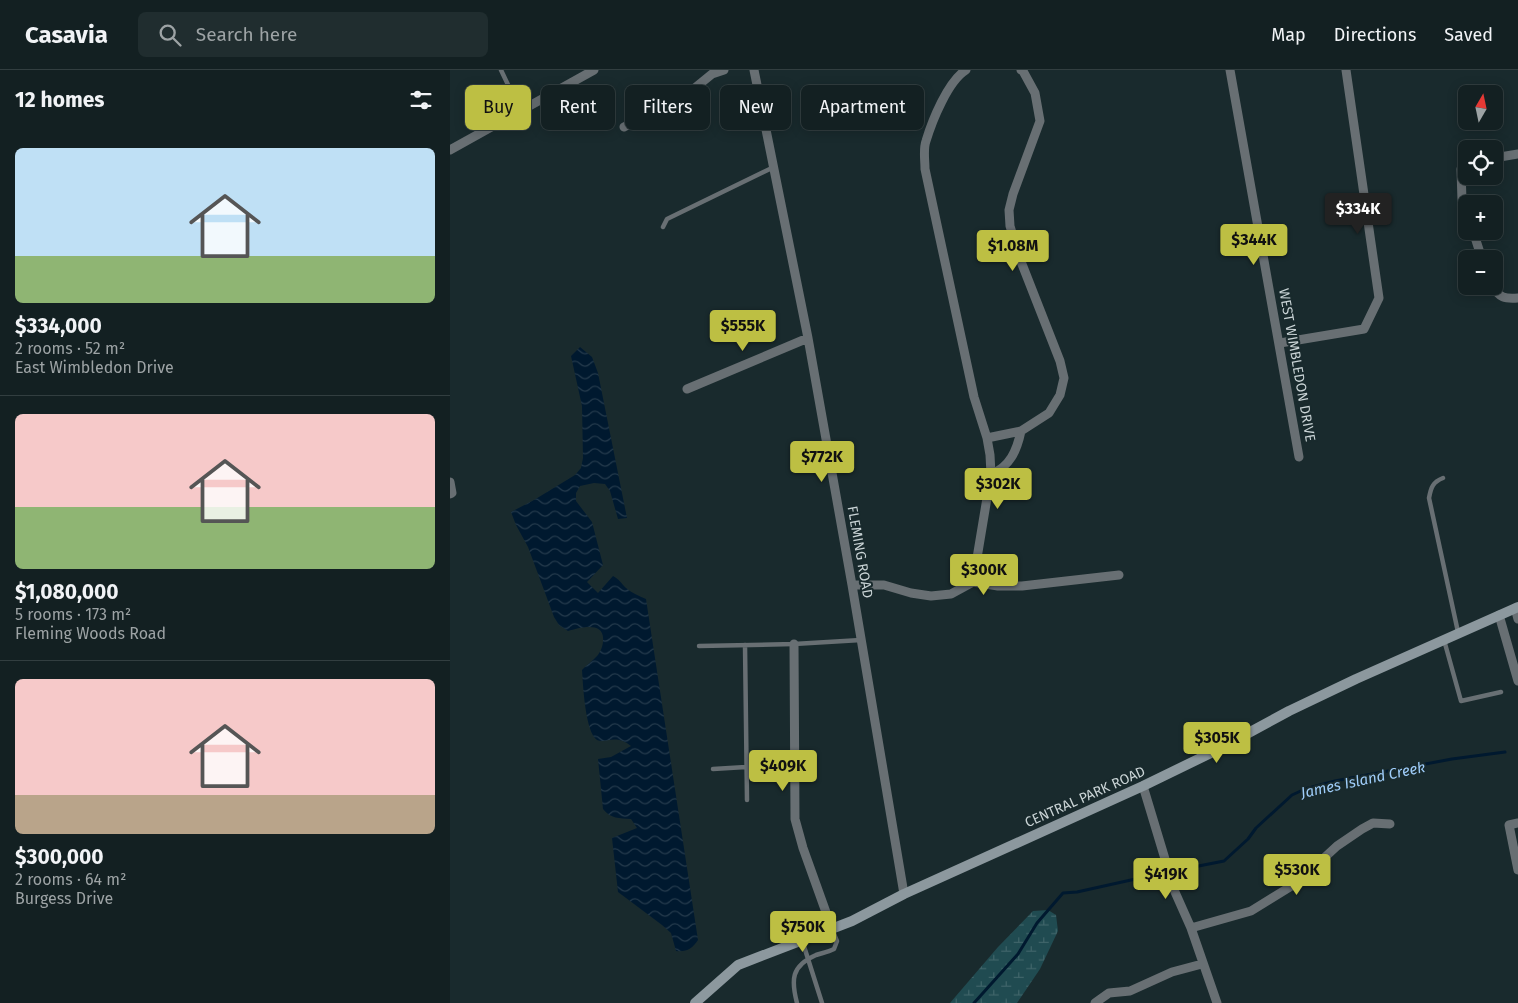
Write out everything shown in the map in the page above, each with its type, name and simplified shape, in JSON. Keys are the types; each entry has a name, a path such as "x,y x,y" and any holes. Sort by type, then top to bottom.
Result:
{"street":[{"path":"531,104 594,70"},
{"path":"624,128 685,96 712,74 724,70"},
{"name":"FLEMING ROAD","path":"754,70 808,338 904,894"},
{"path":"966,70 959,75 946,92 925,143 925,169 974,397 987,438 991,474 973,582"},
{"path":"987,438 1021,431 1049,413 1060,395 1064,378 1060,362 1020,259 1010,226 1009,210 1013,194 1040,121 1036,93 1022,70"},
{"name":"WEST WIMBLEDON DRIVE","path":"1230,70 1299,457"},
{"path":"1280,343 1364,329 1380,298 1346,70"},
{"path":"450,150 485,130"},
{"path":"1503,156 1518,154"},
{"path":"1499,295 1508,299 1518,298"},
{"path":"688,389 808,338"},
{"path":"991,474 1000,471 1010,460 1018,447 1021,431"},
{"path":"450,482 452,488 450,494"},
{"path":"852,585 884,586 910,593 932,596 952,594 973,582 998,586 1022,586 1119,575"},
{"name":"CENTRAL PARK ROAD","path":"695,1003 738,965 852,921 904,894 1143,786 1217,750 1289,711 1458,632 1499,615 1517,611"},
{"path":"1499,615 1518,681"},
{"path":"794,644 795,820 832,929"},
{"path":"1143,786 1175,892 1191,928 1217,1003"},
{"path":"1191,928 1251,911 1298,882 1337,846 1362,829 1373,823 1390,824"},
{"path":"1518,823 1509,825 1518,870"},
{"path":"1095,1003 1110,993 1130,991 1172,972 1202,964"}],"lane":[{"path":"501,70 508,85"},
{"path":"663,227 667,220 774,167"},
{"path":"1443,478 1436,481 1431,488 1429,498 1458,632"},
{"path":"1444,639 1461,701 1501,692"},
{"path":"699,646 794,644 861,640"},
{"path":"745,645 747,800"},
{"path":"712,769 746,767"},
{"path":"797,1003 793,987 793,976 798,967 808,959 834,949 837,941 832,929"},
{"path":"802,940 822,1003"}],"green space":[{"path":"1048,910 1056,915 1058,931 1040,969 1017,1003 950,1003 998,947 1033,911"}],"water":[{"path":"580,347 592,357 598,373 627,518 618,519 610,491 605,484 594,483 580,486 576,493 576,501 592,522 603,565 587,582 598,593 613,576 628,590 646,599 698,940 694,946 683,951 676,951 671,933 618,892 612,838 637,828 631,819 612,816 603,809 598,759 611,757 631,746 616,739 600,741 593,735 587,718 582,670 599,653 603,635 596,628 585,627 568,631 559,625 554,617 528,547 511,512 575,475 581,468 583,458 582,406 571,356"}],"waterway":[{"name":"James Island Creek","path":"974,1003 1018,954 1037,923 1063,893 1077,892 1224,861 1292,795 1305,789 1335,781 1452,759 1505,752"}]}
